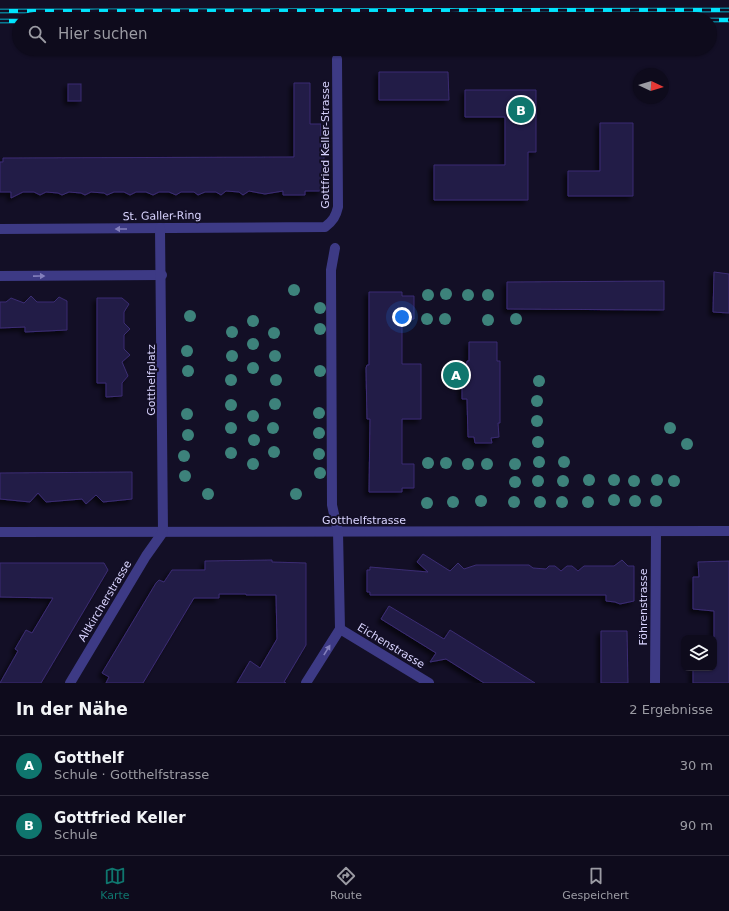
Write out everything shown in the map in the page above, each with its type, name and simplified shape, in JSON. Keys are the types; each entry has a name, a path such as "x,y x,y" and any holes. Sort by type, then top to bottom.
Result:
{"street":[{"name":"Gottfried Keller-Strasse","path":"325,227 337,215 338,206 337,59"},
{"name":"St. Galler-Ring","path":"0,229 325,227"},
{"name":"Gotthelfplatz","path":"160,228 162,275 163,532"},
{"path":"306,683 340,629 338,532 332,506 332,270 335,248"},
{"path":"0,276 162,275"},
{"name":"Gotthelfstrasse","path":"0,532 729,531"},
{"name":"Altkircherstrasse","path":"70,683 146,556 163,532"},
{"name":"Föhrenstrasse","path":"655,683 656,532"},
{"name":"Eichenstrasse","path":"340,629 429,683"}],"building":[{"path":"379,72 448,72 449,100 379,100"},
{"path":"294,83 310,83 310,124 321,124 321,156 324,156 323,187 321,187 321,191 305,191 305,195 283,195 283,191 265,194 249,191 243,195 239,192 226,191 221,195 216,192 205,192 198,195 194,192 181,192 176,195 169,192 159,192 153,195 146,192 136,192 130,195 124,192 114,192 107,195 104,193 91,192 85,195 81,193 69,192 62,195 58,193 46,192 40,195 34,192 23,192 11,198 11,192 0,192 0,162 3,162 3,158 294,157"},
{"path":"68,84 81,84 81,101 68,101"},
{"path":"465,90 536,90 536,152 528,152 528,200 434,200 434,165 505,165 505,117 465,117"},
{"path":"600,123 633,123 633,196 568,196 568,171 600,171"},
{"path":"714,272 729,274 729,313 713,312"},
{"path":"664,281 664,310 507,309 507,282"},
{"path":"369,292 402,292 402,296 414,296 414,319 402,320 402,364 421,364 421,419 402,419 402,464 414,464 414,488 402,488 402,492 369,492 370,419 367,419 366,368 367,365 369,365"},
{"path":"31,296 37,302 54,302 59,297 67,301 67,330 25,332 25,327 0,328 0,302 6,302 11,298 24,303"},
{"path":"97,298 122,298 129,304 124,312 124,323 130,329 124,335 124,349 130,355 122,362 128,376 122,383 122,396 106,397 106,383 97,383"},
{"path":"469,342 497,342 497,361 500,361 500,423 498,423 499,437 491,438 492,443 475,443 474,437 468,437 467,399 462,399 462,385 465,385 467,361 469,361"},
{"path":"132,472 132,499 103,502 96,495 86,504 82,499 46,502 38,493 30,502 0,499 0,473"},
{"path":"423,554 450,571 458,563 464,569 476,565 529,565 533,568 546,569 549,566 555,566 561,571 567,566 572,566 578,571 584,566 614,566 622,560 628,566 634,566 634,601 620,604 606,601 606,595 370,595 370,592 367,592 367,570 370,570 370,567 428,572 417,562"},
{"path":"272,560 272,562 306,563 306,645 284,682 286,683 237,683 250,661 260,668 277,639 276,595 219,594 219,598 194,598 143,683 106,683 109,677 102,673 156,583 159,580 164,582 172,570 205,570 205,561"},
{"path":"729,561 729,683 693,683 693,671 717,671 717,635 714,635 714,611 693,609 693,577 699,577 698,562"},
{"path":"0,563 104,563 108,570 41,683 0,683 18,651 15,649 26,630 32,633 53,598 0,597"},
{"path":"389,606 444,639 450,630 535,683 484,683 446,659 430,662 436,653 381,619"},
{"path":"601,631 627,631 628,683 601,683"}],"railway":[{"path":"0,11 729,10"},
{"path":"717,20 729,20"},
{"path":"0,21 12,21"}],"place":[{"name":"Gottfried Keller","path":"521,110"},
{"name":"Gotthelf","path":"456,375"}]}
